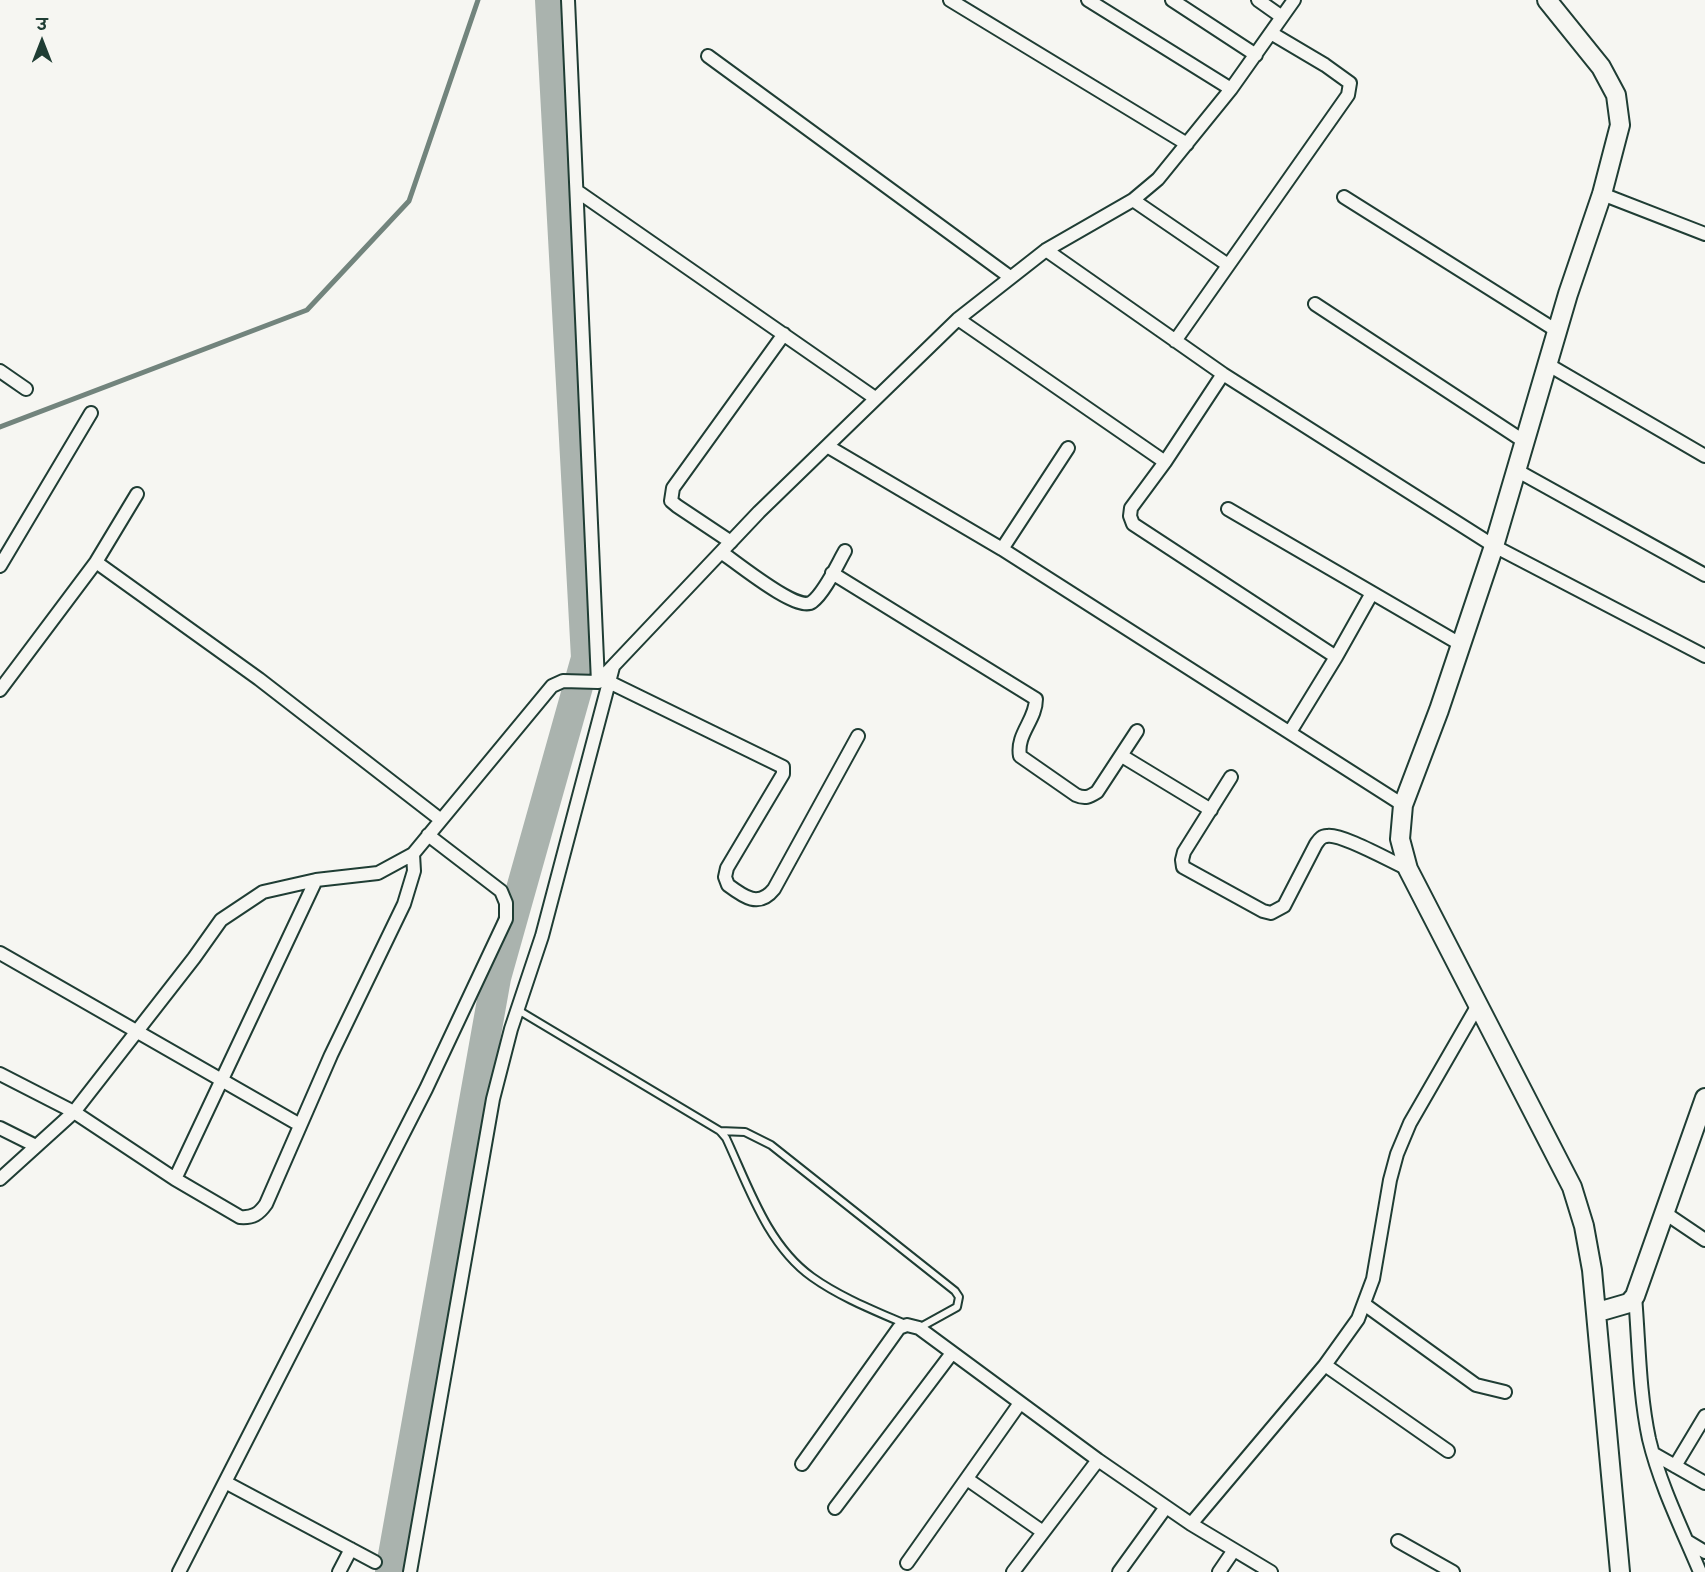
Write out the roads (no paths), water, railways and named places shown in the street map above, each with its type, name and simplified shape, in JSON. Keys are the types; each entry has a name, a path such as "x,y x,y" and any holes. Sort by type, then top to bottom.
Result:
{"main road":[{"path":"1547,0 1601,67 1616,95 1620,124 1602,194 1568,294 1494,546 1439,710 1403,805 1400,839 1408,869 1572,1187 1584,1226 1598,1312 1602,1388 1620,1572"},
{"path":"1598,1312 1629,1304 1635,1296 1705,1098"}],"street":[{"path":"410,1572 493,1099 517,1009 542,936 599,682 568,0"},
{"path":"950,0 1187,144"},
{"path":"1088,0 1232,89"},
{"path":"1172,0 1256,55"},
{"path":"1258,0 1282,17"},
{"path":"599,682 731,542 875,398 958,319 1046,250 1133,200 1158,179 1232,89 1294,0"},
{"path":"1175,341 1348,95 1350,83 1343,77 1271,33"},
{"path":"708,56 1010,277"},
{"path":"578,191 875,398"},
{"path":"1602,194 1705,234"},
{"path":"1344,197 1557,331"},
{"path":"1133,200 1228,266"},
{"path":"1046,250 1223,374 1494,546 1705,656"},
{"path":"1315,304 1525,442"},
{"path":"958,319 1165,462"},
{"path":"731,542 676,506 671,501 671,495 673,488 784,334"},
{"path":"1547,364 1705,456"},
{"path":"0,371 26,389"},
{"path":"1223,374 1165,462 1131,508 1130,516 1133,524 1336,657"},
{"path":"0,566 91,413"},
{"path":"827,446 1002,549 1403,805"},
{"path":"1002,549 1068,448"},
{"path":"1516,470 1705,575"},
{"path":"0,690 96,562 136,494"},
{"path":"1228,509 1460,645"},
{"path":"722,552 790,599 804,604 810,603 819,595 845,551"},
{"path":"96,562 259,679 441,820"},
{"path":"832,573 1036,699 1033,715 1020,739 1020,756 1076,795 1082,798 1090,797 1097,792 1137,731"},
{"path":"1290,732 1372,593"},
{"path":"0,1179 74,1112 221,920 263,892 316,880 378,873 412,854 552,686 572,680 599,682 783,768 783,774 727,868 725,877 728,885 754,900 761,901 768,897 774,889 858,736"},
{"path":"1122,756 1211,810"},
{"path":"1230,777 1184,852 1183,867 1263,910 1271,913 1284,906 1316,844 1322,837 1329,835 1344,839 1408,869"},
{"path":"179,1572 426,1089 506,919 506,903 501,891 428,835"},
{"path":"0,1074 74,1112 175,1179 240,1217 248,1218 259,1214 266,1204 300,1125 404,904 414,871 412,854"},
{"path":"175,1179 316,880"},
{"path":"0,953 300,1125"},
{"path":"1191,1524 1325,1365 1358,1319 1373,1279 1390,1180 1397,1154 1410,1123 1478,1005"},
{"path":"0,1128 36,1146"},
{"path":"1665,1213 1705,1240"},
{"path":"1635,1296 1644,1413 1664,1484 1700,1572"},
{"path":"1364,1304 1476,1385 1505,1392"},
{"path":"802,1464 899,1328 913,1326 1166,1507 1271,1572"},
{"path":"835,1508 952,1353"},
{"path":"1325,1365 1448,1451"},
{"path":"907,1563 1020,1403"},
{"path":"1675,1466 1705,1416"},
{"path":"1654,1454 1705,1483"},
{"path":"1013,1572 1098,1460"},
{"path":"967,1479 1043,1532"},
{"path":"225,1482 375,1562"},
{"path":"1119,1572 1166,1507"},
{"path":"1398,1541 1453,1572"},
{"path":"1688,1541 1705,1552"},
{"path":"339,1572 351,1549"},
{"path":"1219,1572 1234,1550"}],"lane":[{"path":"517,1009 720,1131 726,1138 765,1220 789,1254 803,1269 839,1294 913,1326 957,1307 959,1297 955,1292 771,1145 745,1132 720,1131"}],"waterway":[{"path":"0,427 307,310 409,201 478,0"},
{"path":"390,1572 496,978 586,658 550,0"}]}
